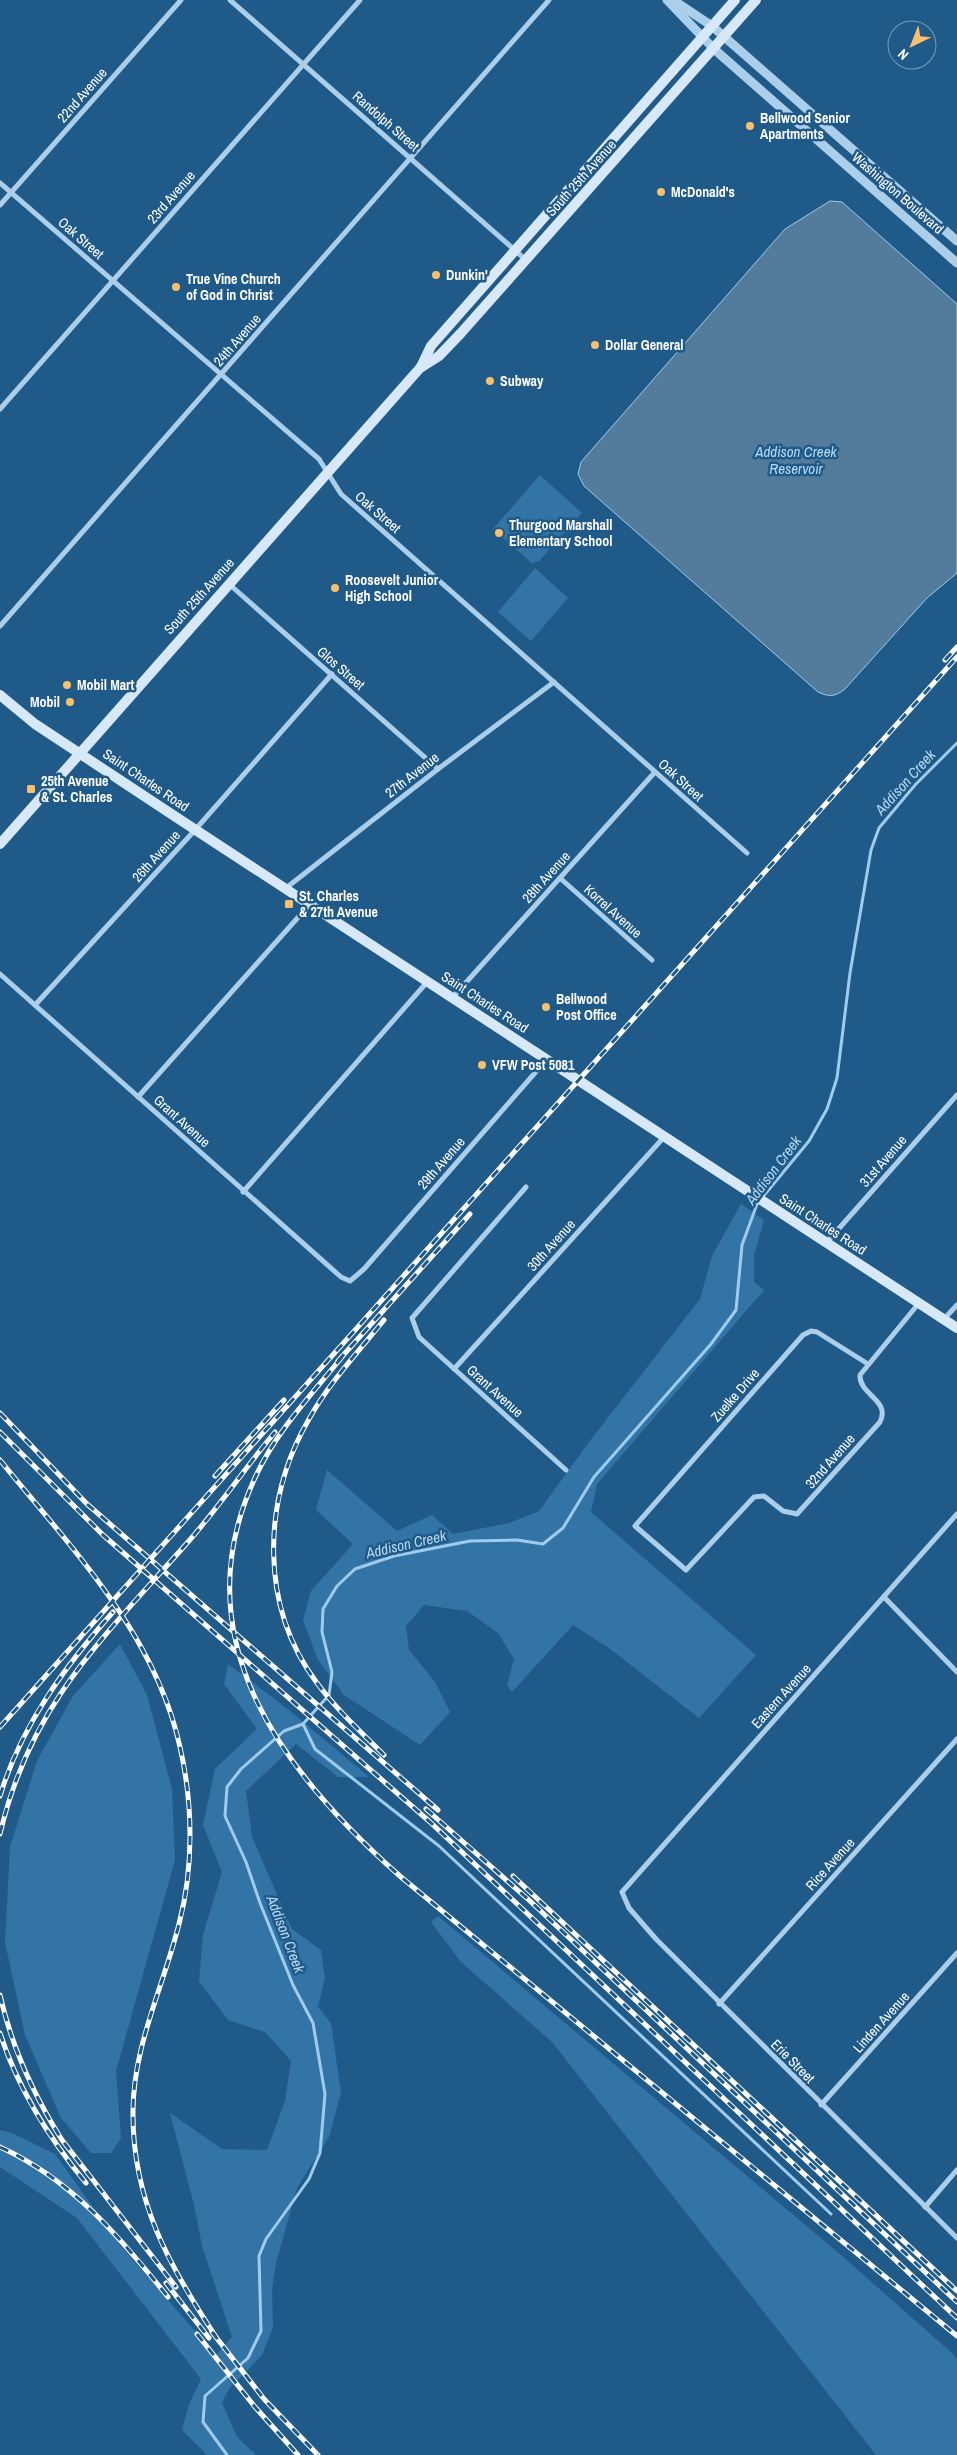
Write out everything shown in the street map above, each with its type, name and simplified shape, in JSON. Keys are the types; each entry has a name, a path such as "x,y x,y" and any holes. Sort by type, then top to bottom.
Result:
{"main road":[{"name":"South 25th Avenue","path":"0,844 420,368 431,346 735,0"},
{"name":"South 25th Avenue","path":"420,368 439,356 756,0"},
{"path":"572,184 584,195"},
{"name":"Saint Charles Road","path":"0,695 35,724 195,830 547,1058 957,1328"}],"street":[{"name":"22nd Avenue","path":"0,206 180,0"},
{"name":"Randolph Street","path":"230,0 526,260"},
{"name":"23rd Avenue","path":"0,409 360,0"},
{"name":"24th Avenue","path":"0,626 549,0"},
{"name":"Washington Boulevard","path":"667,0 714,49 957,263"},
{"name":"Washington Boulevard","path":"673,0 712,26 957,241"},
{"name":"Oak Street","path":"0,183 319,460 341,494 747,853"},
{"name":"Glos Street","path":"228,584 438,769"},
{"name":"26th Avenue","path":"35,1005 195,830 332,674"},
{"name":"27th Avenue","path":"286,889 438,769 554,682"},
{"name":"28th Avenue","path":"453,997 656,772"},
{"name":"Korrel Avenue","path":"560,878 652,960"},
{"path":"138,1097 310,904"},
{"name":"Grant Avenue","path":"0,974 340,1277 350,1281"},
{"path":"244,1192 428,981"},
{"name":"29th Avenue","path":"350,1281 364,1269 547,1058"},
{"name":"31st Avenue","path":"826,1242 957,1095"},
{"name":"30th Avenue","path":"454,1369 665,1136"},
{"name":"Grant Avenue","path":"526,1187 412,1318 418,1337 566,1470"},
{"name":"32nd Avenue","path":"686,1570 754,1497 764,1496 783,1512 797,1514 880,1422 882,1408 860,1382 860,1375 919,1303"},
{"path":"944,1320 957,1305"},
{"name":"Zuelke Drive","path":"686,1570 635,1526 803,1335 816,1332 868,1364"},
{"name":"Eastern Avenue","path":"622,1892 957,1514"},
{"path":"884,1597 957,1672"},
{"name":"Rice Avenue","path":"719,2004 957,1739"},
{"name":"Erie Street","path":"622,1892 629,1908 656,1939 719,2004 957,2238"},
{"name":"Linden Avenue","path":"821,2105 957,1953"},
{"path":"924,2207 957,2170"}],"shaded area":[{"path":"540,475 582,513 538,562 536,561 533,564 493,529"},
{"path":"535,568 568,598 531,641 498,612"},
{"path":"741,1204 764,1220 754,1256 754,1282 764,1290 597,1484 591,1512 756,1655 699,1718 609,1648 573,1625 512,1692 507,1685 514,1659 498,1633 467,1611 424,1605 406,1626 409,1650 435,1682 450,1712 420,1745 344,1695 318,1660 303,1620 311,1591 353,1544 316,1510 327,1470 397,1531 432,1515 453,1534 509,1523 539,1511 592,1438 700,1299 712,1256"},
{"path":"120,1644 147,1695 172,1789 175,1860 116,2071 121,2138 111,2153 91,2153 61,2118 25,2035 5,1942 10,1847 37,1761 73,1696"},
{"path":"228,1664 289,1710 369,1777 338,1777 296,1744 246,1791 252,1837 292,1929 321,1950 325,1978 318,2007 331,2023 341,2093 329,2137 297,2188 276,2263 272,2290 273,2327 262,2355 229,2389 222,2403 237,2437 256,2455 207,2455 182,2430 189,2404 201,2379 77,2218 0,2167 0,2130 12,2133 55,2154 120,2245 216,2355 232,2337 202,2246 194,2205 170,2113 222,2149 267,2150 285,2101 291,2061 265,2032 228,2020 199,1981 203,1935 222,1872 203,1825 215,1769 257,1729 224,1684"},
{"path":"438,1916 841,2255 953,2354 957,2359 957,2455 876,2455 552,2042 461,1962 431,1922"}],"water":[{"name":"Addison Creek Reservoir","path":"830,201 842,202 957,304 957,573 927,598 845,689 838,694 825,695 818,692 584,486 578,474 581,462 785,229"}],"waterway":[{"name":"Addison Creek","path":"227,2455 203,2422 205,2396 248,2358 261,2331 259,2256 266,2239 309,2179 320,2153 325,2094 313,2023 293,1985 260,1903 246,1862 225,1816 227,1787 241,1769 284,1731 303,1724 329,1695 332,1672 322,1632 323,1609 337,1586 355,1569 394,1556 470,1541 517,1540 543,1544 563,1528 594,1477 711,1344 736,1310 742,1245 757,1204 809,1141 827,1109 837,1078 850,973 871,850 879,828 915,785 957,743"},
{"path":"303,1724 315,1749 439,1846 831,2214"}],"railway":[{"path":"945,660 957,647"},
{"path":"0,1727 957,657"},
{"path":"338,1361 470,1214"},
{"path":"384,1320 326,1393 309,1419 293,1450 282,1484 276,1518 274,1552 277,1587 285,1621 298,1653 332,1702 384,1755"},
{"path":"342,1357 282,1431 262,1463 254,1480 235,1539 230,1595 238,1649 256,1700 284,1749 318,1794 358,1837 401,1877 957,2336"},
{"path":"215,1476 284,1400"},
{"path":"0,1413 87,1504 438,1810"},
{"path":"0,1432 103,1535 430,1822 957,2318"},
{"path":"0,1834 13,1788 30,1747 74,1675 127,1609 199,1529 275,1432"},
{"path":"0,1460 82,1559 131,1629 151,1666 168,1706 180,1747 189,1813 190,1836 187,1880 179,1924 143,2042 134,2090 133,2115 135,2147 140,2177 147,2205 157,2232 184,2285 216,2337"},
{"path":"0,1796 20,1745 46,1698 78,1654 113,1612"},
{"path":"426,1809 530,1901 957,2302"},
{"path":"513,1876 957,2291"},
{"path":"0,1995 17,2052 33,2088 62,2140 176,2287"},
{"path":"0,2033 7,2054 25,2093 47,2131 86,2183"},
{"path":"0,2147 26,2160 72,2193 112,2231 168,2297"},
{"path":"166,2283 209,2338"},
{"path":"212,2332 264,2399 318,2455"},
{"path":"197,2334 255,2407 298,2455"}],"place":[{"name":"Bellwood Senior Apartments","path":"750,126"},
{"name":"McDonald's","path":"661,192"},
{"name":"Dunkin'","path":"436,275"},
{"name":"True Vine Church of God in Christ","path":"176,287"},
{"name":"Dollar General","path":"595,345"},
{"name":"Subway","path":"490,381"},
{"name":"Thurgood Marshall Elementary School","path":"499,533"},
{"name":"Roosevelt Junior High School","path":"335,588"},
{"name":"Mobil Mart","path":"67,685"},
{"name":"Mobil","path":"70,702"},
{"name":"25th Avenue & St. Charles","path":"31,789"},
{"name":"St. Charles & 27th Avenue","path":"289,904"},
{"name":"Bellwood Post Office","path":"546,1007"},
{"name":"VFW Post 5081","path":"482,1065"}]}
